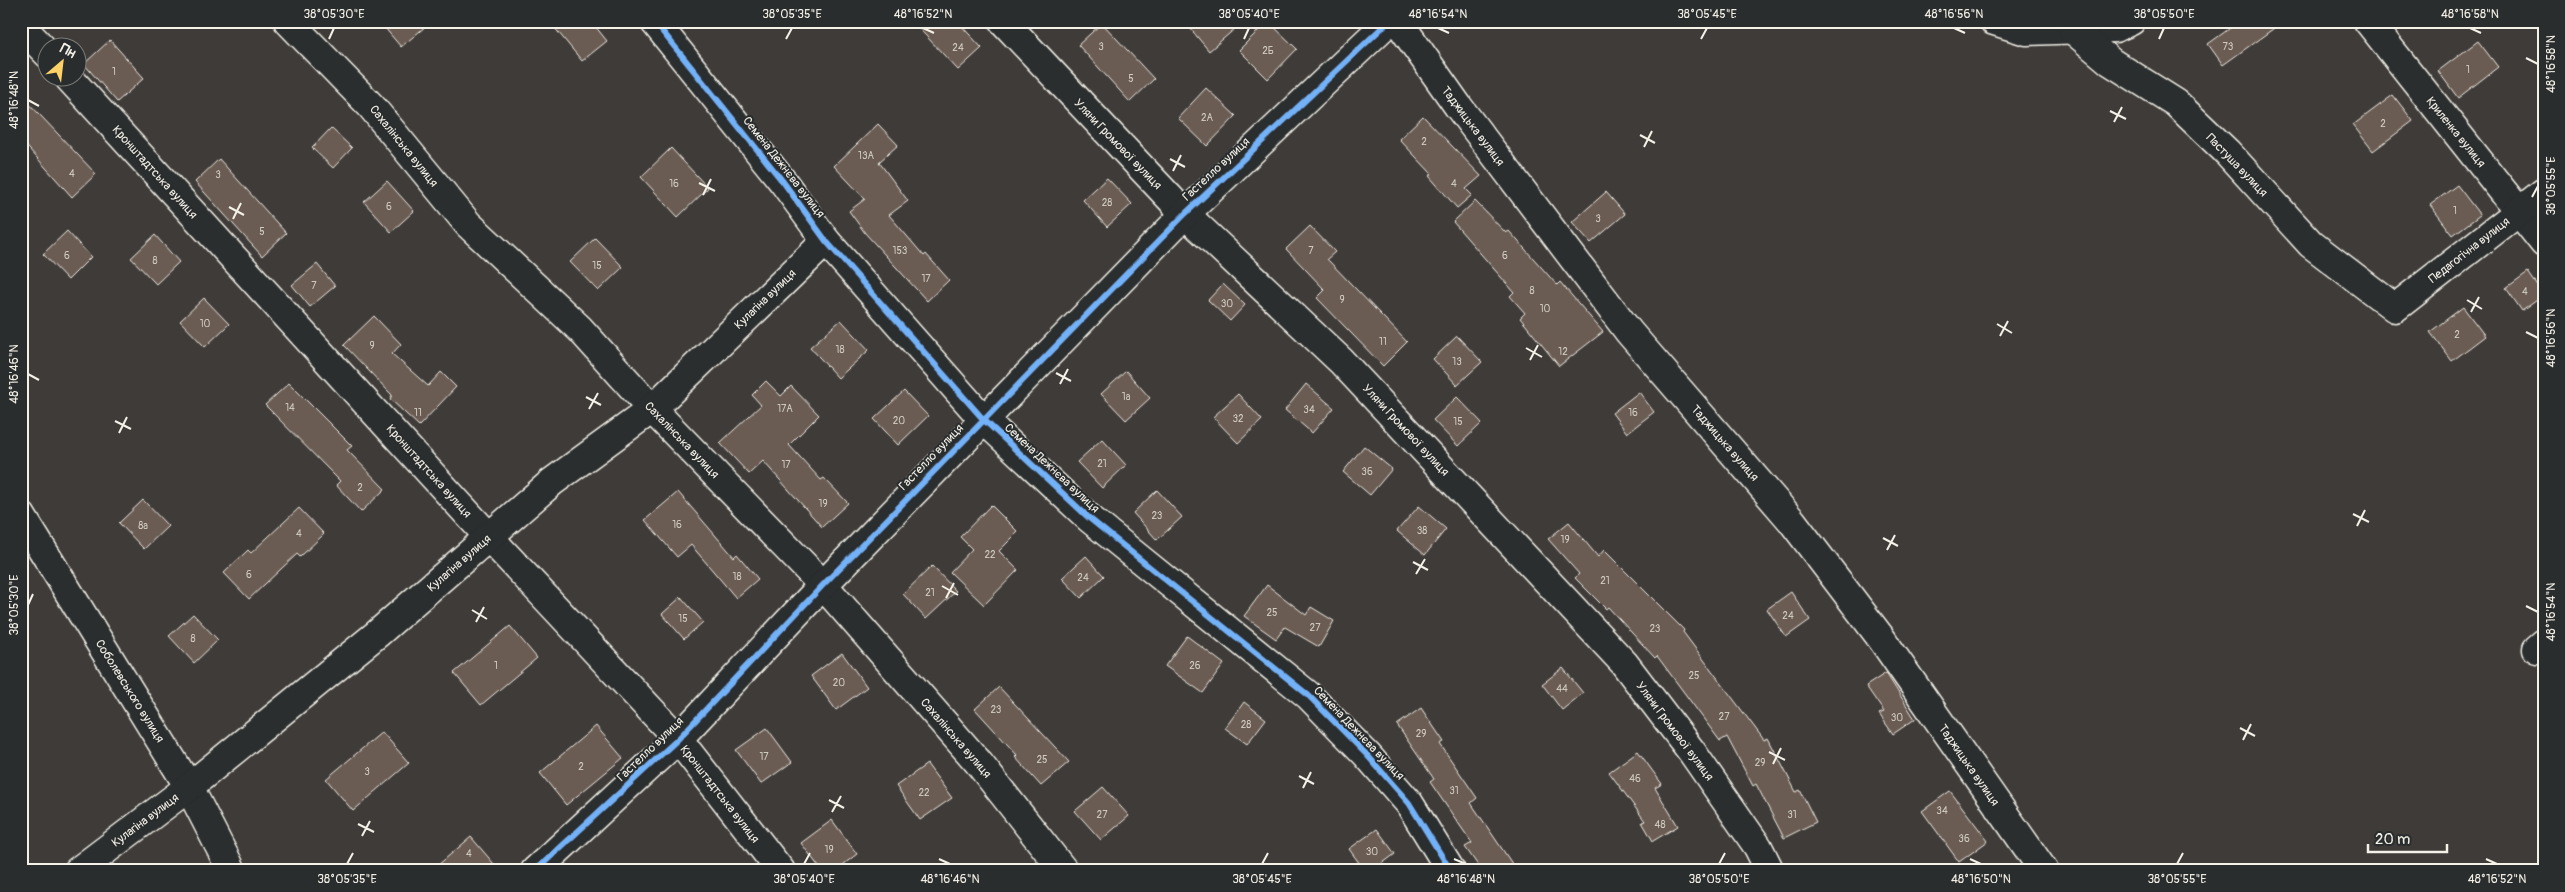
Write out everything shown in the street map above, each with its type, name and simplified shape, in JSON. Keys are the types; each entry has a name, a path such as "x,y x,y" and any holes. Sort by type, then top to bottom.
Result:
{"street":[{"name":"Сахалінська вулиця","path":"288,21 372,106 468,224 580,329 652,409 823,585 978,762 1064,871"},
{"name":"Семена Дежнєва вулиця","path":"654,21 784,183 826,241 983,419 1089,518 1308,695 1367,755 1409,803 1451,871"},
{"name":"Уляни Громової вулиця","path":"1003,21 1185,214 1341,361 1624,663 1692,752 1758,847 1770,871"},
{"name":"Гастелло вулиця","path":"535,871 678,739 983,419 1185,214 1389,21"},
{"name":"Таджицька вулиця","path":"1398,21 1458,106 1629,332 1792,521 1882,638 2044,871"},
{"path":"1994,21 2026,31 2115,28 2131,21"},
{"name":"Криленка вулиця","path":"2368,21 2544,243"},
{"path":"21,26 38,44"},
{"name":"Пастуша вулиця","path":"2073,30 2111,62 2176,103 2227,152 2310,244 2395,308"},
{"name":"Кронштадтська вулиця","path":"78,88 489,537 678,739 780,871"},
{"name":"Педагогічна вулиця","path":"2395,308 2544,192"},
{"name":"Кулагіна вулиця","path":"78,871 189,787 377,634 552,482 652,409 826,241"},
{"name":"Соболевського вулиця","path":"21,515 189,787 232,871"},
{"path":"21,549 49,560"}],"building":[{"path":"379,21 432,21 401,47"},
{"path":"549,21 591,21 607,41 582,61"},
{"path":"912,21 957,21 982,48 958,70"},
{"path":"1184,21 1244,21 1209,51"},
{"path":"1268,21 1297,49 1268,79 1239,50"},
{"path":"2240,21 2284,21 2223,65 2208,44"},
{"path":"1102,23 1154,79 1130,102 1078,45"},
{"path":"110,40 144,78 117,102 88,69 88,60"},
{"path":"2478,41 2498,67 2458,98 2438,71"},
{"path":"1206,88 1236,116 1207,146 1178,118"},
{"path":"21,95 96,174 72,197 21,140"},
{"path":"2393,95 2413,121 2373,151 2353,125"},
{"path":"1423,116 1481,176 1466,189 1472,195 1457,208 1429,176 1432,174 1399,139"},
{"path":"878,124 898,145 879,162 908,201 889,215 924,256 926,254 949,280 927,301 865,233 849,211 865,199 834,166"},
{"path":"331,128 352,148 333,168 312,148"},
{"path":"671,148 708,188 678,217 641,177"},
{"path":"219,159 286,233 262,256 195,182"},
{"path":"1107,178 1132,204 1107,227 1083,200"},
{"path":"387,181 414,211 391,232 364,202"},
{"path":"2457,185 2480,215 2453,235 2430,205"},
{"path":"1606,192 1625,214 1591,243 1572,222"},
{"path":"1475,201 1506,233 1509,231 1557,285 1560,282 1603,332 1559,366 1520,318 1525,313 1510,296 1514,292 1453,222"},
{"path":"1310,226 1335,252 1327,259 1407,342 1383,366 1317,298 1325,290 1286,249"},
{"path":"67,231 91,257 68,280 43,254"},
{"path":"155,235 179,262 156,284 131,258"},
{"path":"595,238 623,267 598,291 570,262"},
{"path":"317,264 335,286 310,307 292,285"},
{"path":"2528,272 2544,295 2522,311 2506,288"},
{"path":"1223,284 1245,305 1230,321 1208,300"},
{"path":"204,298 229,324 205,347 180,321"},
{"path":"2463,307 2485,336 2452,361 2430,332"},
{"path":"374,316 401,344 392,354 428,386 441,372 456,387 419,426 390,399 392,395 344,345"},
{"path":"841,320 869,350 838,378 810,347"},
{"path":"1457,336 1482,362 1457,385 1433,359"},
{"path":"1126,371 1150,398 1126,420 1101,394"},
{"path":"766,381 781,396 791,386 819,415 789,445 821,480 824,478 848,503 822,527 763,461 749,474 720,443 761,405 752,395"},
{"path":"289,383 352,446 347,450 385,489 361,512 336,485 340,481 265,405"},
{"path":"1306,384 1334,408 1312,433 1285,410"},
{"path":"904,391 928,416 898,445 874,419"},
{"path":"1639,392 1654,412 1627,433 1612,413"},
{"path":"1238,394 1262,420 1238,443 1213,417"},
{"path":"1457,397 1482,423 1458,446 1433,420"},
{"path":"1102,439 1126,465 1102,488 1077,462"},
{"path":"1364,446 1392,469 1370,495 1343,472"},
{"path":"1157,490 1182,517 1157,540 1133,513"},
{"path":"678,492 734,557 737,554 758,579 736,598 691,545 677,557 645,520"},
{"path":"143,500 168,526 144,549 119,523"},
{"path":"991,505 1018,532 999,551 1018,570 984,605 950,572 972,549 960,537"},
{"path":"1419,506 1446,529 1425,555 1397,531"},
{"path":"299,508 324,534 300,557 297,554 249,599 224,573 248,550 251,553"},
{"path":"1569,522 1598,557 1604,550 1684,630 1683,632 1764,740 1768,738 1796,792 1800,790 1816,822 1784,838 1756,784 1753,786 1727,737 1720,741 1657,656 1655,658 1608,607 1606,609 1575,578 1579,574 1548,539"},
{"path":"1086,556 1104,576 1081,598 1062,578"},
{"path":"932,566 956,591 926,619 903,594"},
{"path":"1267,585 1306,615 1311,607 1334,621 1319,647 1285,627 1276,639 1244,616"},
{"path":"1791,592 1810,620 1786,637 1767,609"},
{"path":"681,597 703,622 684,639 662,614"},
{"path":"193,614 218,640 194,663 169,636"},
{"path":"510,626 537,658 481,705 454,673"},
{"path":"1187,636 1224,664 1203,693 1165,666"},
{"path":"842,653 867,687 836,710 811,676"},
{"path":"1563,668 1583,693 1562,710 1542,684"},
{"path":"1886,673 1915,719 1893,734 1879,714 1884,712 1866,686"},
{"path":"999,687 1069,762 1041,786 1015,757 1017,755 975,709"},
{"path":"1244,702 1266,719 1247,744 1225,728"},
{"path":"1421,708 1444,742 1440,744 1477,798 1471,803 1517,871 1482,871 1465,847 1472,843 1430,782 1434,779 1397,725"},
{"path":"596,726 623,758 566,805 540,773"},
{"path":"767,728 792,762 761,784 736,750"},
{"path":"382,732 409,763 353,811 326,779"},
{"path":"1638,751 1662,784 1655,788 1678,826 1653,841 1642,822 1645,821 1609,772"},
{"path":"927,764 952,798 920,820 896,786"},
{"path":"1103,787 1129,816 1101,840 1075,811"},
{"path":"1950,791 1988,841 1959,862 1922,811"},
{"path":"832,820 857,854 835,871 822,871 801,843"},
{"path":"1377,829 1395,854 1372,871 1365,871 1349,849"},
{"path":"471,837 500,871 431,871"}],"cycle path":[{"path":"654,21 784,183 826,241 983,419 1089,518 1308,695 1367,755 1409,803 1451,871"},
{"path":"535,871 678,739 823,585 1185,214 1389,21"}]}
